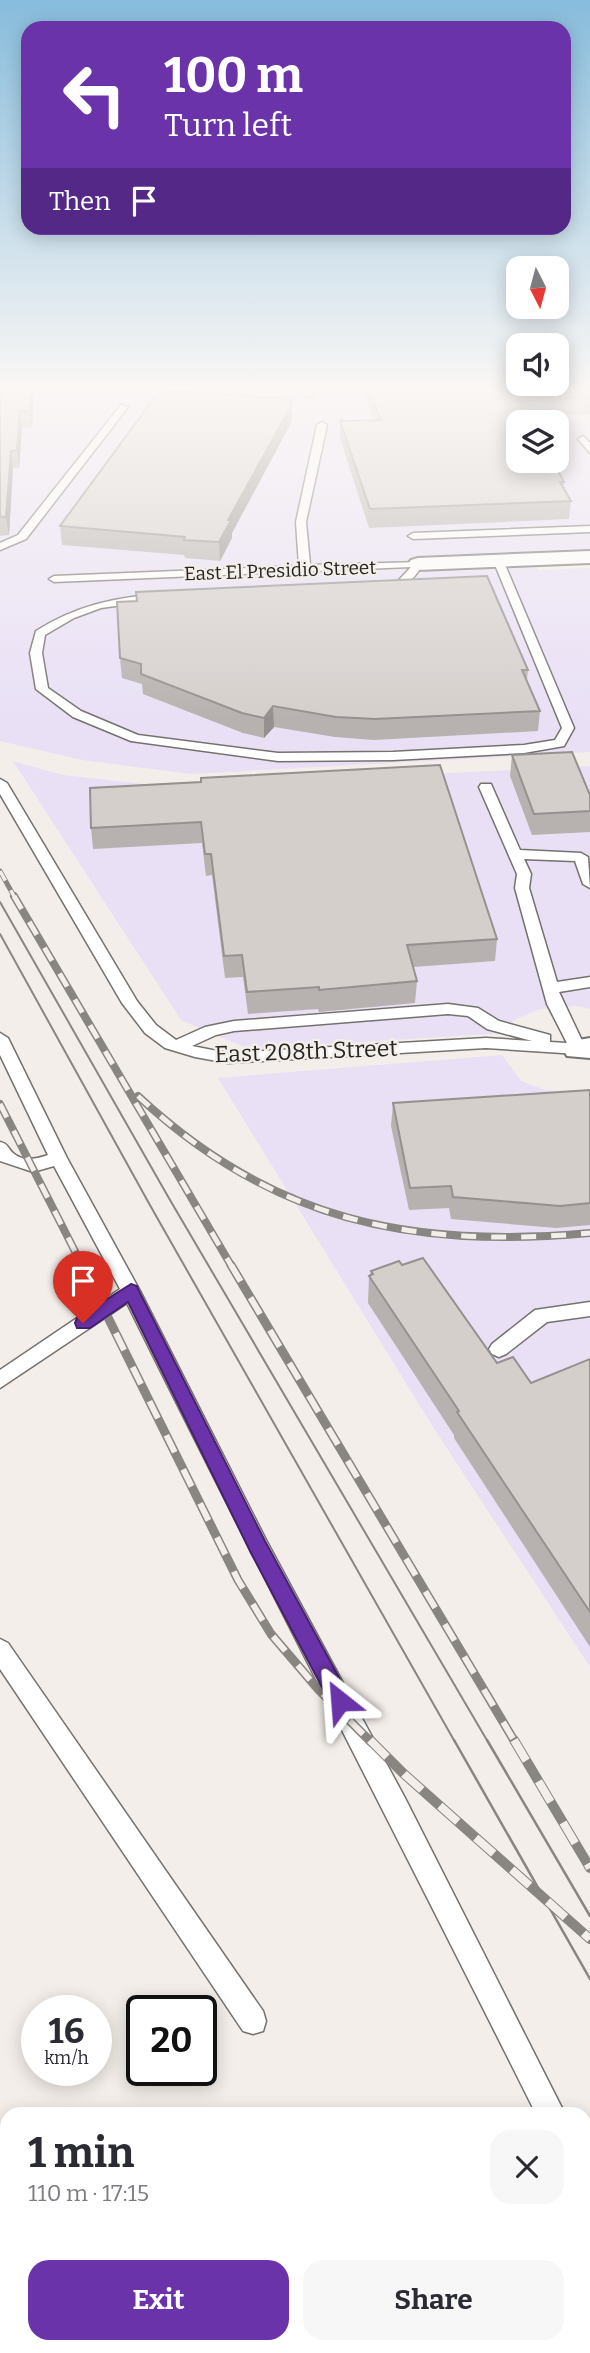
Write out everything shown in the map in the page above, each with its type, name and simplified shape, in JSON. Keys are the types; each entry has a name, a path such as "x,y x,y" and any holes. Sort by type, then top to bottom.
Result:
{"street":[{"name":"East El Presidio Street","path":"418,564 590,556"}],"lane":[{"path":"0,547 22,537 53,498"},
{"path":"304,569 301,522 308,498"},
{"path":"413,536 590,529"},
{"path":"169,597 102,603 66,616 40,633 36,653 42,689 77,714 135,738 278,757 393,756 524,749 560,743 568,728 498,560"},
{"path":"370,587 397,586 408,580 418,564"},
{"name":"East El Presidio Street","path":"54,579 418,564"},
{"name":"East 208th Street","path":"0,783 147,1028 168,1044 228,1058 486,1043 584,1049"},
{"path":"486,787 524,874 522,888 555,1004 584,1049"},
{"path":"516,854 569,854 580,857 590,884"},
{"path":"551,988 590,982"},
{"path":"177,1047 211,1031 233,1026 448,1009 472,1012 493,1025 584,1049"},
{"path":"0,1038 58,1158 131,1291 258,1547 396,1807 547,2107"},
{"path":"3,1157 33,1166 58,1158"},
{"path":"0,1380 131,1291"},
{"path":"499,1349 542,1315 590,1309"},
{"path":"0,1650 253,2021"}],"shaded area":[{"path":"0,498 590,498 590,549 524,553 539,570 590,568 590,752 191,774 82,760 0,741"},
{"path":"13,761 63,775 169,787 590,766 590,1009 576,1006 540,1009 514,1020 505,1033 249,1049 181,1020"},
{"path":"502,1055 521,1081 545,1090 576,1093 590,1089 590,1667 433,1427 218,1078"}],"building":[{"path":"0,498 7,498 6,517 0,517"},
{"path":"81,498 240,498 219,542 60,526"},
{"path":"366,498 569,498 571,501 370,509"},
{"path":"487,576 528,670 522,670 540,711 375,719 336,717 273,706 264,718 242,713 141,674 141,664 120,658 117,602 137,601 136,592"},
{"path":"572,752 590,795 590,811 534,814 512,755"},
{"path":"440,765 497,939 407,945 417,981 319,990 319,987 247,992 242,955 224,956 211,854 205,854 201,822 91,828 90,788 201,782 201,778"},
{"path":"590,1090 590,1203 560,1206 453,1197 451,1186 410,1188 393,1103"},
{"path":"423,1258 497,1363 513,1357 531,1383 590,1359 590,1612 369,1276 373,1274 371,1271 399,1261 402,1265"}],"tram line":[{"path":"0,902 170,1200 488,1742"},
{"path":"0,934 151,1207 455,1742"},
{"path":"454,1740 590,1979"},
{"path":"487,1740 590,1916"}],"railway":[{"path":"0,871 15,898"},
{"path":"14,896 232,1267"},
{"path":"138,1096 189,1138 240,1172 293,1198 347,1217 404,1230 463,1236 525,1237 590,1233"},
{"path":"0,1104 83,1266"},
{"path":"231,1265 515,1742"},
{"path":"83,1266 238,1580 271,1634 318,1689 371,1742"},
{"path":"370,1740 404,1774 590,1939"},
{"path":"514,1740 590,1868"}],"route":[{"path":"83,1323 131,1291 258,1547 340,1701"}]}
